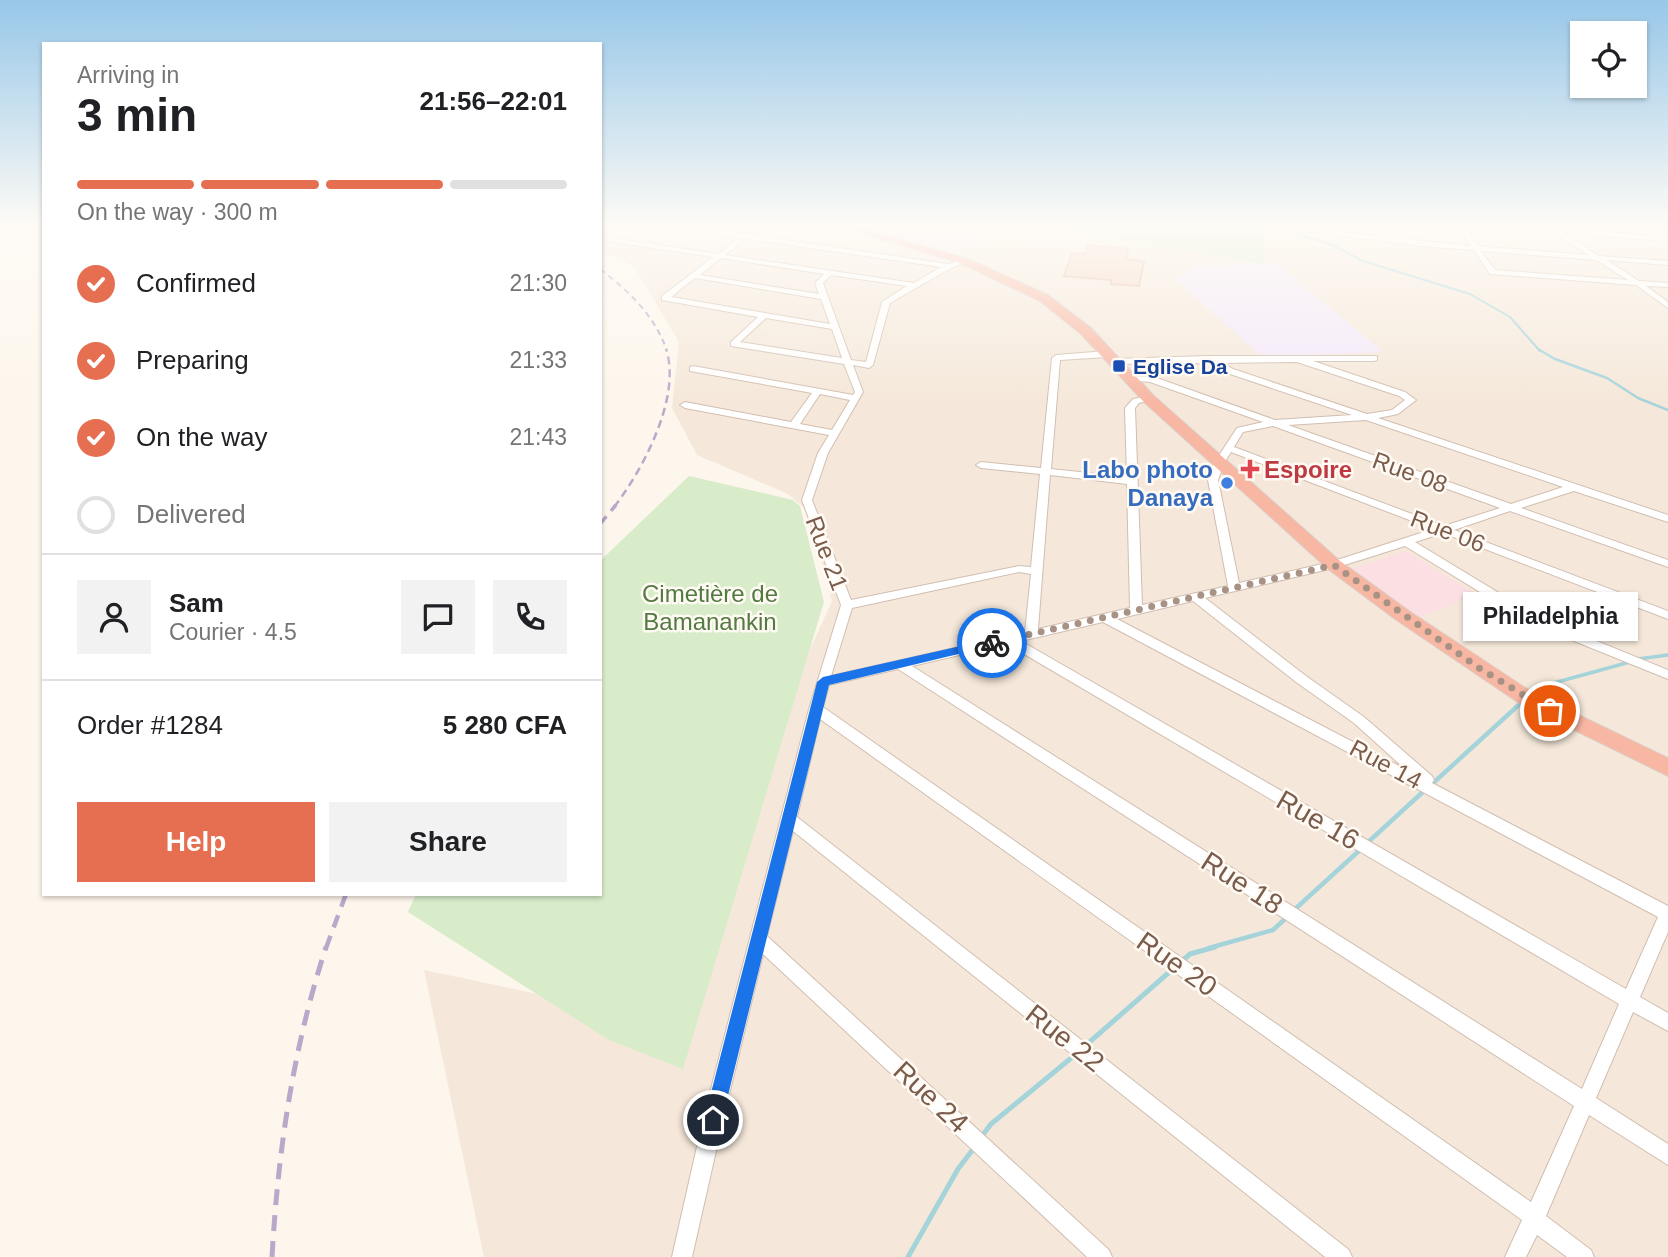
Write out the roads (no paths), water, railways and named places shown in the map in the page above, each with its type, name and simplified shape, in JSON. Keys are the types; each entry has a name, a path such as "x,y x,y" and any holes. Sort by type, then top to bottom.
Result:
{"highway":[{"path":"1017,285 1044,298 1079,325 1149,399 1334,565 1424,631 1526,698 1668,768"}],"street":[{"path":"683,285 665,298 740,314 765,315 834,327"},
{"path":"748,285 824,297"},
{"path":"693,369 855,398 859,392 820,285"},
{"path":"765,315 734,344 869,365 886,302 913,285"},
{"path":"1640,285 1668,306"},
{"path":"1031,634 1056,358 1374,358"},
{"path":"1234,587 1213,480 1219,463 1240,430 1274,423 1367,418 1395,412 1410,400 1402,394 1294,358"},
{"path":"1208,359 1230,371 1668,519"},
{"name":"Rue 08","path":"1129,378 1151,379 1668,564"},
{"path":"794,425 817,392"},
{"name":"Rue 21","path":"682,1257 713,1120 816,709 847,605 807,500 823,453 855,398"},
{"path":"1136,610 1130,408 1136,401 1149,399"},
{"path":"685,405 835,433"},
{"name":"Rue 06","path":"1229,447 1668,615"},
{"path":"981,464 1132,481"},
{"path":"823,682 1334,565 1574,487"},
{"path":"1405,541 1536,621 1668,675"},
{"path":"847,605 1019,569 1037,571"},
{"path":"1194,596 1359,720 1435,790"},
{"name":"Rue 14","path":"1104,617 1668,914"},
{"name":"Rue 16","path":"1008,639 1668,1023"},
{"name":"Rue 18","path":"899,664 1668,1155"},
{"name":"Rue 20","path":"816,709 1180,966 1584,1257"},
{"name":"Rue 22","path":"789,819 1342,1257"},
{"path":"1515,1257 1668,914"},
{"name":"Rue 24","path":"759,939 1102,1257"}],"waterway":[{"path":"1440,285 1470,294 1510,317 1538,349"},
{"path":"1538,349 1555,359 1607,378 1638,398 1668,410"},
{"path":"1638,659 1668,655"},
{"path":"1529,695 1539,687 1630,662"},
{"path":"1431,785 1523,701"},
{"path":"1366,844 1425,790"},
{"path":"1294,910 1361,849"},
{"path":"1209,948 1273,930 1286,918"},
{"path":"1182,961 1190,954 1215,947"},
{"path":"1085,1046 1174,968"},
{"path":"982,1136 991,1124 1076,1054"},
{"path":"908,1257 958,1169 974,1148"}],"railway":[{"path":"619,285 648,315 667,351"},
{"path":"614,507 637,473 657,432 669,388 670,368 666,349"},
{"path":"602,522 616,505"},
{"path":"326,948 345,896"},
{"path":"272,1257 278,1178 289,1100 304,1023 326,947"}],"place":[{"name":"Eglise Da","path":"1119,366"},
{"name":"Espoire","path":"1250,469"},
{"name":"Labo photo Danaya","path":"1227,483"},
{"name":"Philadelphia","path":"1550,711"}],"park label":[{"name":"Cimetière de Bamanankin","path":"710,607"}]}
